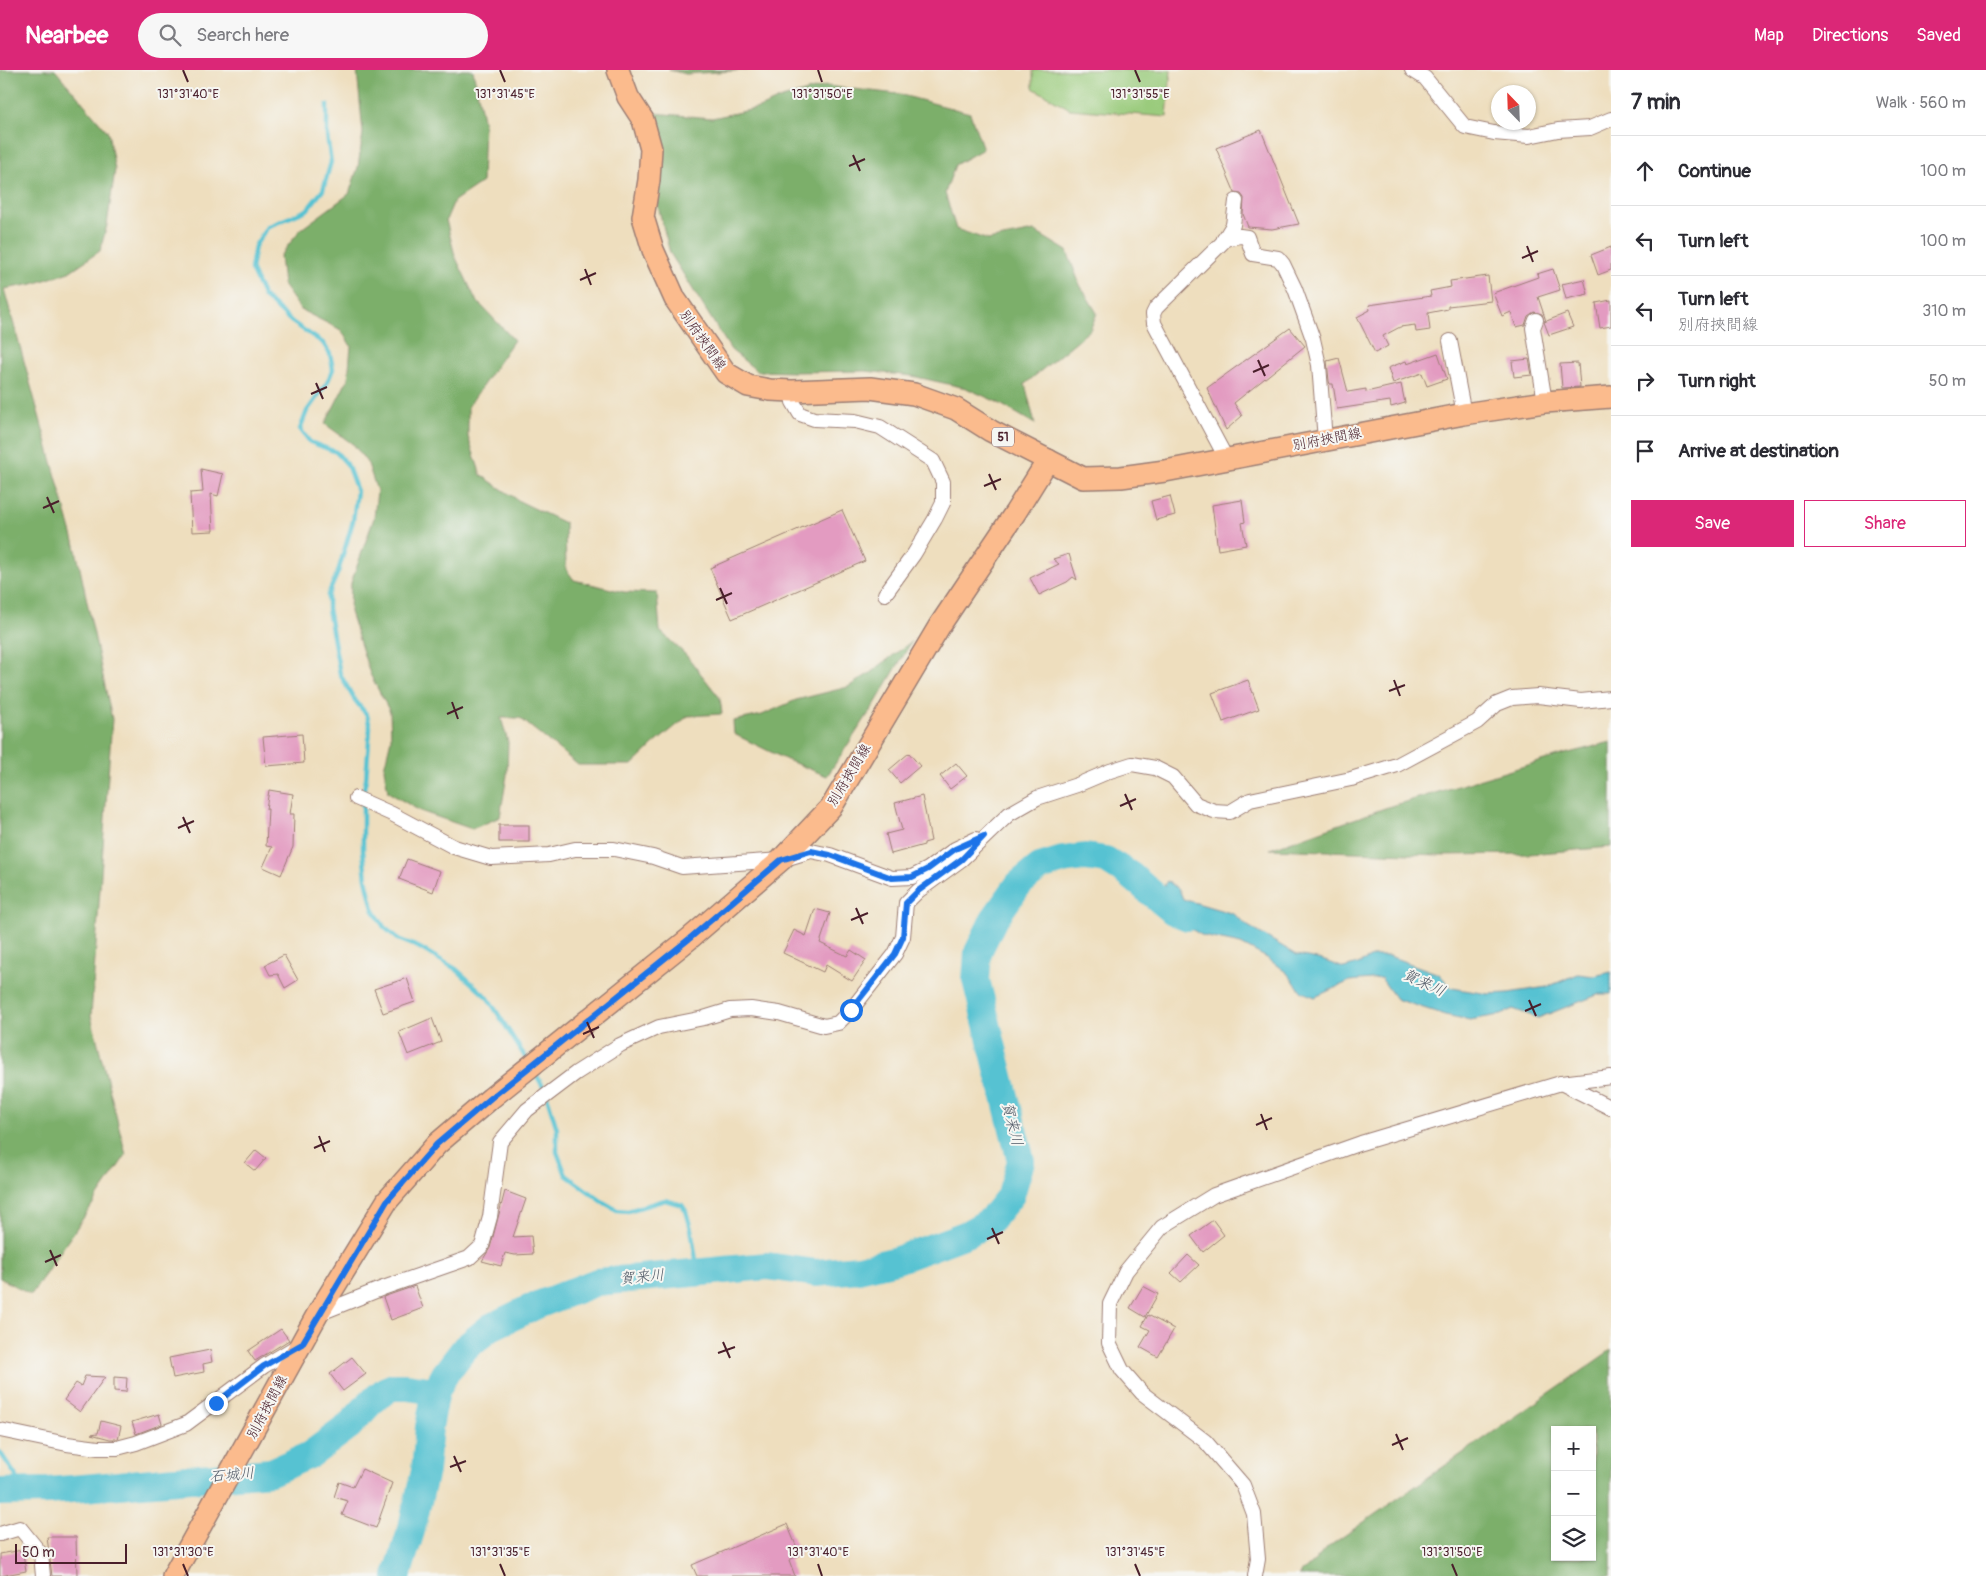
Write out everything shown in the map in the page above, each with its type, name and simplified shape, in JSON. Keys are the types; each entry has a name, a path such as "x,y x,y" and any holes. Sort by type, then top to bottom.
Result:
{"main road":[{"name":"別府挾間線","path":"618,70 628,97 643,120 651,149 649,180 643,217 653,250 675,299 726,373 748,386 792,391 870,388 914,394 956,409 992,431 1083,478 1120,478 1464,414 1545,402 1611,397"},
{"name":"別府挾間線","path":"173,1576 275,1394 317,1314 387,1201 437,1144 491,1098 689,939 781,860 832,806 940,625 1015,514 1048,460"}],"street":[{"path":"1412,70 1425,78 1466,127 1494,134 1529,136 1558,130 1590,128 1611,119"},
{"path":"1226,458 1154,323 1153,314 1156,308 1199,267 1224,239 1233,225 1236,201"},
{"path":"1224,239 1240,236 1247,237 1253,254 1278,258 1283,264 1295,289 1307,322 1319,365 1325,440"},
{"path":"1536,320 1533,328 1545,402"},
{"path":"1450,341 1464,414"},
{"path":"792,391 793,402 800,414 814,419 855,421 880,427 933,461 943,482 943,503 935,519 914,554 885,594"},
{"path":"317,1314 383,1288 469,1258 482,1246 490,1217 500,1142 527,1110 576,1073 620,1046 659,1027 704,1018 730,1010 751,1009 779,1013 824,1026 838,1023 851,1010 895,954 903,937 906,903 918,891 962,859 1009,814 1037,798 1132,764 1155,768 1172,777 1196,804 1214,811 1230,812 1250,800 1351,779 1397,765 1477,722 1497,704 1512,698 1538,696 1581,701 1611,698"},
{"path":"356,798 392,814 454,847 491,858 549,855 575,849 614,850 653,857 682,867 781,860 811,851 830,855 892,878 912,877 928,869 955,849 984,836"},
{"path":"1255,1576 1258,1559 1254,1514 1243,1485 1205,1441 1142,1393 1122,1370 1110,1343 1110,1304 1126,1270 1162,1227 1214,1195 1361,1143 1561,1084 1611,1077"},
{"path":"1561,1084 1611,1108"},
{"path":"0,1430 67,1444 98,1448 118,1448 136,1444 186,1424 264,1366 302,1344"},
{"path":"0,1534 20,1528 41,1554 43,1576"}],"green space":[{"path":"0,70 55,70 108,132 115,170 107,225 100,251 69,272 33,284 4,289 75,545 112,719 91,1016 126,1155 31,1295 0,1278"},
{"path":"357,70 473,70 484,124 482,182 454,201 446,220 455,256 476,300 514,340 468,407 468,437 481,475 521,502 565,523 566,569 574,580 624,592 657,593 660,631 686,655 720,698 722,714 688,716 632,765 578,765 520,718 501,718 508,742 507,775 500,817 472,829 420,811 388,792 384,768 391,739 390,712 370,674 350,612 351,583 374,518 377,491 368,464 354,445 325,424 348,379 351,346 341,330 301,310 283,285 280,256 300,230 349,194 358,167 363,133"},
{"path":"669,70 748,70 686,74"},
{"path":"1033,70 1171,70 1167,117 1070,109 1033,88"},
{"path":"826,86 898,94 970,113 983,149 955,165 945,193 956,229 988,240 1034,231 1067,251 1080,285 1097,313 1090,330 1025,384 1035,424 997,402 966,388 912,376 865,371 757,371 731,350 670,253 658,206 658,177 662,151 653,113 712,118 759,108 782,98"},
{"path":"912,641 875,704 827,776 787,760 734,734 733,721 762,715 796,700 848,687"},
{"path":"1611,742 1611,847 1529,854 1439,855 1270,849 1385,808 1561,755"},
{"path":"1611,1350 1611,1576 1298,1576 1331,1545"}],"water":[{"path":"1167,881 1179,889 1183,899 1234,914 1248,926 1297,955 1322,960 1344,968 1374,956 1389,956 1439,974 1452,988 1488,994 1547,987 1578,974 1594,976 1611,972 1611,994 1600,994 1538,1018 1513,1009 1499,1015 1470,1020 1445,1015 1396,999 1381,978 1350,981 1315,997 1302,992 1287,973 1267,958 1241,944 1203,936 1165,914 1152,902"}],"building":[{"path":"1261,130 1299,224 1272,229 1248,227 1243,214 1244,198 1241,194 1235,193 1216,148"},
{"path":"1611,247 1611,270 1598,275 1591,255"},
{"path":"1553,269 1560,290 1538,297 1546,321 1544,321 1542,314 1534,312 1528,316 1525,325 1516,327 1511,312 1502,316 1493,293 1538,277 1537,274"},
{"path":"1488,276 1491,301 1448,306 1448,309 1428,313 1430,330 1416,332 1415,325 1400,327 1383,336 1388,346 1375,353 1357,317 1370,310 1369,305 1431,296 1430,291 1451,287 1450,281"},
{"path":"1584,279 1588,294 1566,299 1562,284"},
{"path":"1611,300 1611,326 1600,328 1596,303"},
{"path":"1567,313 1573,327 1549,335 1544,322"},
{"path":"1290,328 1305,346 1234,403 1242,416 1226,430 1207,388"},
{"path":"1438,353 1447,379 1427,386 1422,373 1393,383 1388,368 1406,361 1407,364"},
{"path":"1339,358 1348,392 1366,389 1366,392 1401,384 1405,403 1391,407 1390,401 1337,409 1333,384 1330,384 1329,381 1327,361"},
{"path":"1529,359 1532,375 1514,377 1512,361"},
{"path":"1578,363 1580,387 1562,388 1560,364"},
{"path":"201,469 223,474 218,496 211,494 213,531 192,532 190,493 203,492"},
{"path":"1170,496 1175,515 1156,520 1151,501"},
{"path":"1242,500 1245,522 1242,523 1246,545 1218,550 1212,505"},
{"path":"842,510 865,561 732,619 710,568"},
{"path":"1069,554 1077,580 1073,577 1067,582 1039,595 1030,578 1059,564 1053,559"},
{"path":"1248,680 1259,709 1223,722 1212,693"},
{"path":"302,734 304,763 266,766 263,737"},
{"path":"909,753 920,766 900,783 889,770"},
{"path":"956,763 967,776 950,789 940,776"},
{"path":"269,790 293,794 290,814 294,814 293,847 281,875 263,867 272,847 266,846 268,809 266,809"},
{"path":"922,796 931,841 924,843 924,845 891,854 886,834 902,830 895,803"},
{"path":"499,825 529,825 529,842 499,842"},
{"path":"407,859 440,871 433,892 399,879"},
{"path":"815,909 830,913 820,943 847,956 851,950 866,960 852,981 826,965 823,972 783,953 794,930 806,936"},
{"path":"284,955 298,980 285,988 278,974 270,975 265,965"},
{"path":"407,978 415,1002 383,1013 374,989"},
{"path":"432,1018 441,1042 408,1055 399,1032"},
{"path":"256,1150 266,1158 255,1171 245,1163"},
{"path":"505,1191 526,1199 513,1237 531,1236 533,1254 515,1255 505,1253 501,1266 482,1261 490,1248"},
{"path":"1213,1220 1224,1235 1203,1252 1191,1236"},
{"path":"1188,1255 1199,1265 1181,1282 1171,1273"},
{"path":"415,1286 423,1308 391,1320 383,1297"},
{"path":"1143,1286 1158,1294 1145,1317 1130,1308"},
{"path":"1148,1315 1174,1329 1158,1357 1140,1347 1150,1330 1142,1326"},
{"path":"281,1329 289,1340 255,1361 248,1351"},
{"path":"210,1350 212,1362 203,1364 204,1372 173,1378 169,1358"},
{"path":"352,1357 366,1374 343,1391 330,1374"},
{"path":"85,1376 105,1377 80,1412 64,1400 76,1383 81,1386"},
{"path":"114,1377 127,1378 126,1392 114,1391"},
{"path":"159,1414 162,1424 136,1434 132,1422"},
{"path":"101,1421 121,1426 118,1439 91,1434 98,1433"},
{"path":"362,1469 392,1483 376,1528 342,1515 348,1501 334,1497 339,1482 353,1487"},
{"path":"787,1524 800,1555 789,1560 795,1576 697,1576 692,1565"},
{"path":"47,1537 76,1537 77,1576 52,1576"},
{"path":"22,1550 26,1571 0,1576 0,1554"}],"waterway":[{"path":"327,105 327,136 331,162 323,190 307,210 267,227 255,246 251,269 264,297 292,322 323,343 330,354 333,369 327,383 307,411 300,429 310,442 336,452 347,464 357,491 353,521 338,572 328,595 328,609 340,674 354,699 367,715 370,727 366,779 363,793 363,850 366,879 373,909 384,927 398,939 418,947 456,969 488,998 527,1060"},
{"name":"賀来川","path":"397,1576 411,1531 425,1471 429,1427 436,1391 445,1374 465,1348 491,1327 535,1306 597,1282 767,1266 816,1273 859,1269 897,1260 967,1234 990,1221 1011,1195 1021,1161 976,980 978,952 994,919 1019,884 1040,867 1063,860 1085,857 1106,860 1130,875 1173,911 1188,917"},
{"path":"534,1071 545,1090 557,1129 557,1152 566,1175 617,1210 628,1211 665,1200 682,1205 686,1211 691,1229 698,1272"},
{"name":"石城川","path":"0,1492 48,1491 271,1472 310,1455 349,1426 371,1402 386,1390 393,1387 407,1387 436,1391"},
{"path":"0,1452 26,1491"}],"route":[{"path":"216,1403 264,1366 302,1344 317,1314 387,1201 437,1144 491,1098 689,939 781,860 811,851 830,855 892,878 912,877 928,869 955,849 984,836 962,859 918,891 906,903 903,937 895,954 851,1010"}]}
